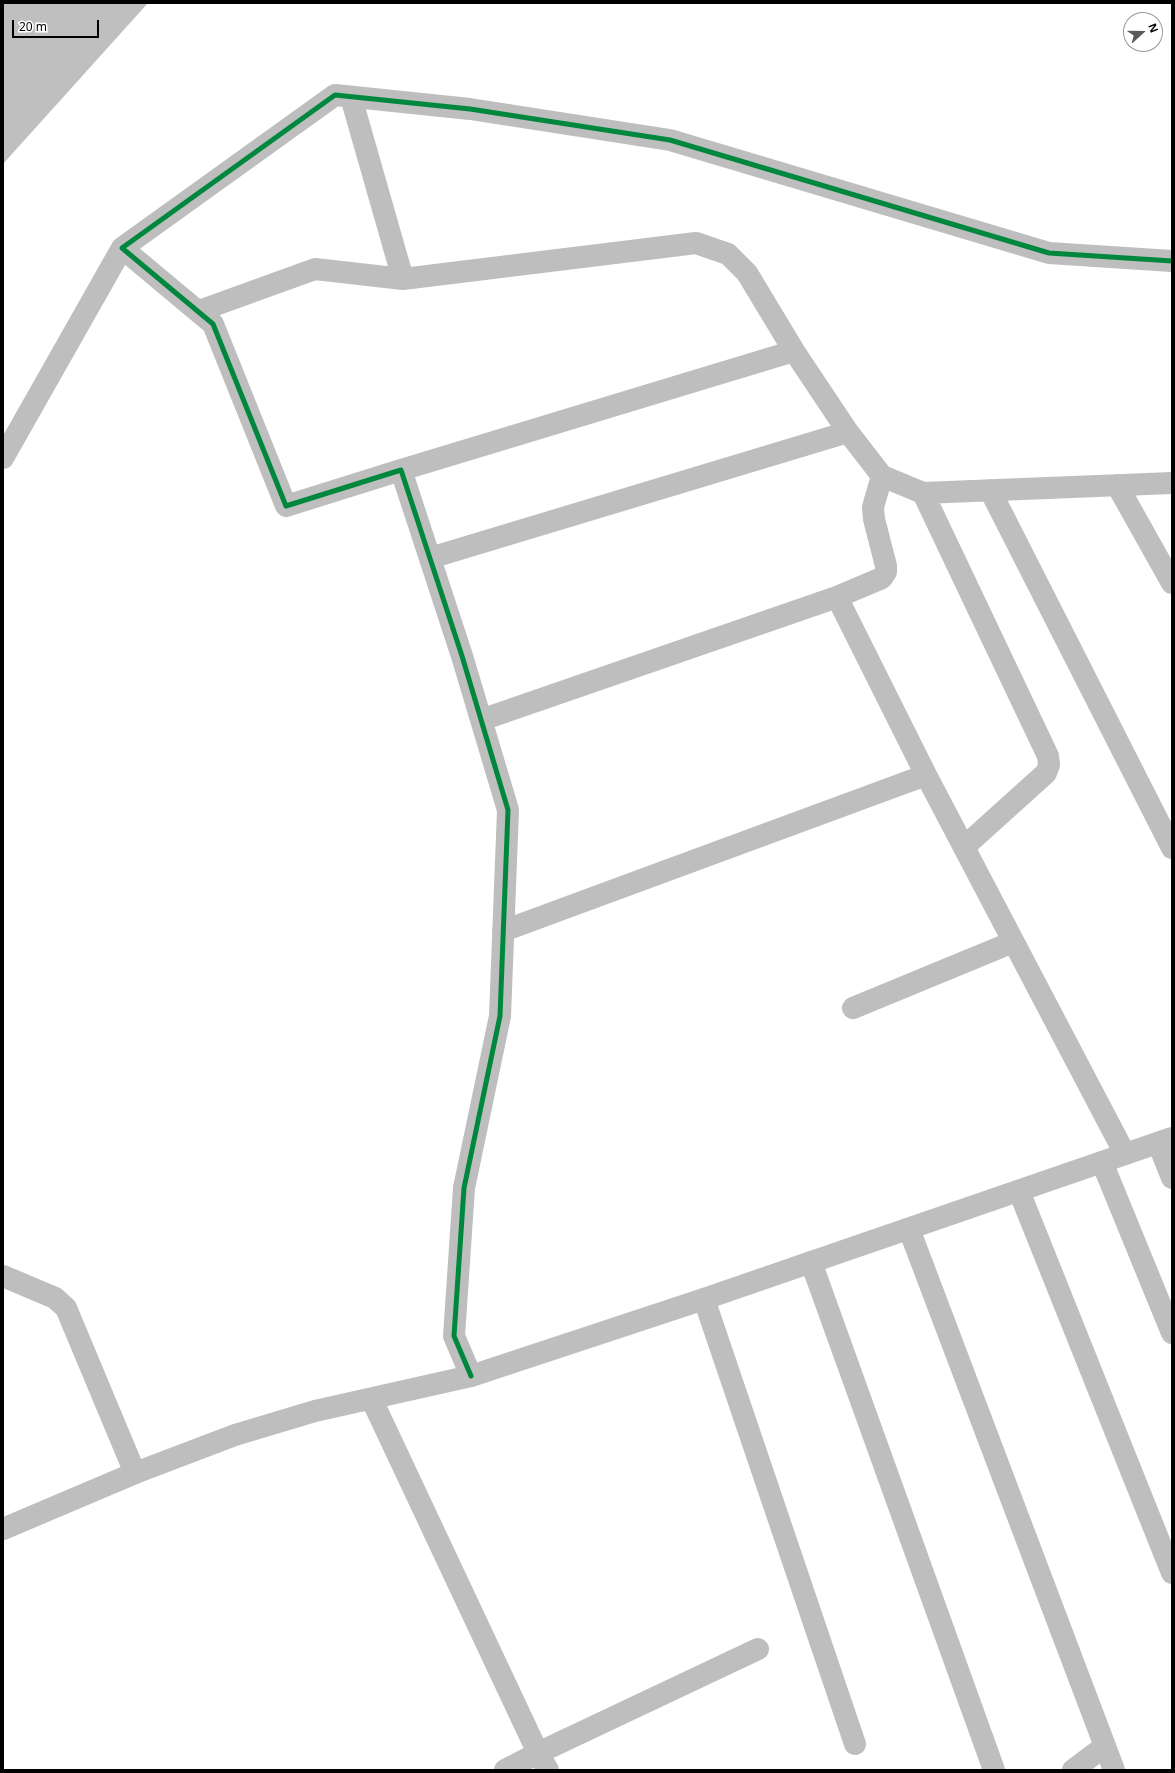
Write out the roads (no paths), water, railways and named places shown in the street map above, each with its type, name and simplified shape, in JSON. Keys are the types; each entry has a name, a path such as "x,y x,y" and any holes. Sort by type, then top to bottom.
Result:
{"street":[{"path":"3,458 122,248 335,95 470,109 670,140 1049,253 1172,261"},
{"path":"351,97 403,279"},
{"path":"199,312 315,269 403,279 696,243 728,254 747,273 794,351 848,432 882,476 923,493 1172,483"},
{"path":"122,248 213,324 286,506 794,351"},
{"path":"430,558 848,432"},
{"path":"400,470 430,558 508,810 500,1016 464,1188 454,1336 470,1376"},
{"path":"481,720 837,597 882,578 886,572 886,566 874,519 873,507 882,476"},
{"path":"1117,485 1172,583"},
{"path":"990,490 1172,848"},
{"path":"923,493 1048,756 1049,765 1046,773 964,847"},
{"path":"837,597 926,775 1125,1154"},
{"path":"504,931 926,775"},
{"path":"853,1008 1013,942"},
{"path":"3,1529 135,1473 235,1435 315,1411 372,1400 470,1376 704,1299 1165,1141 1172,1178"},
{"path":"1102,1162 1172,1333"},
{"path":"1019,1191 1172,1573"},
{"path":"909,1229 1114,1770"},
{"path":"811,1262 994,1770"},
{"path":"3,1276 55,1298 66,1308 135,1473"},
{"path":"704,1299 855,1744"},
{"path":"372,1400 543,1761"},
{"path":"505,1770 543,1761 758,1649"},
{"path":"1073,1770 1105,1746"}]}
